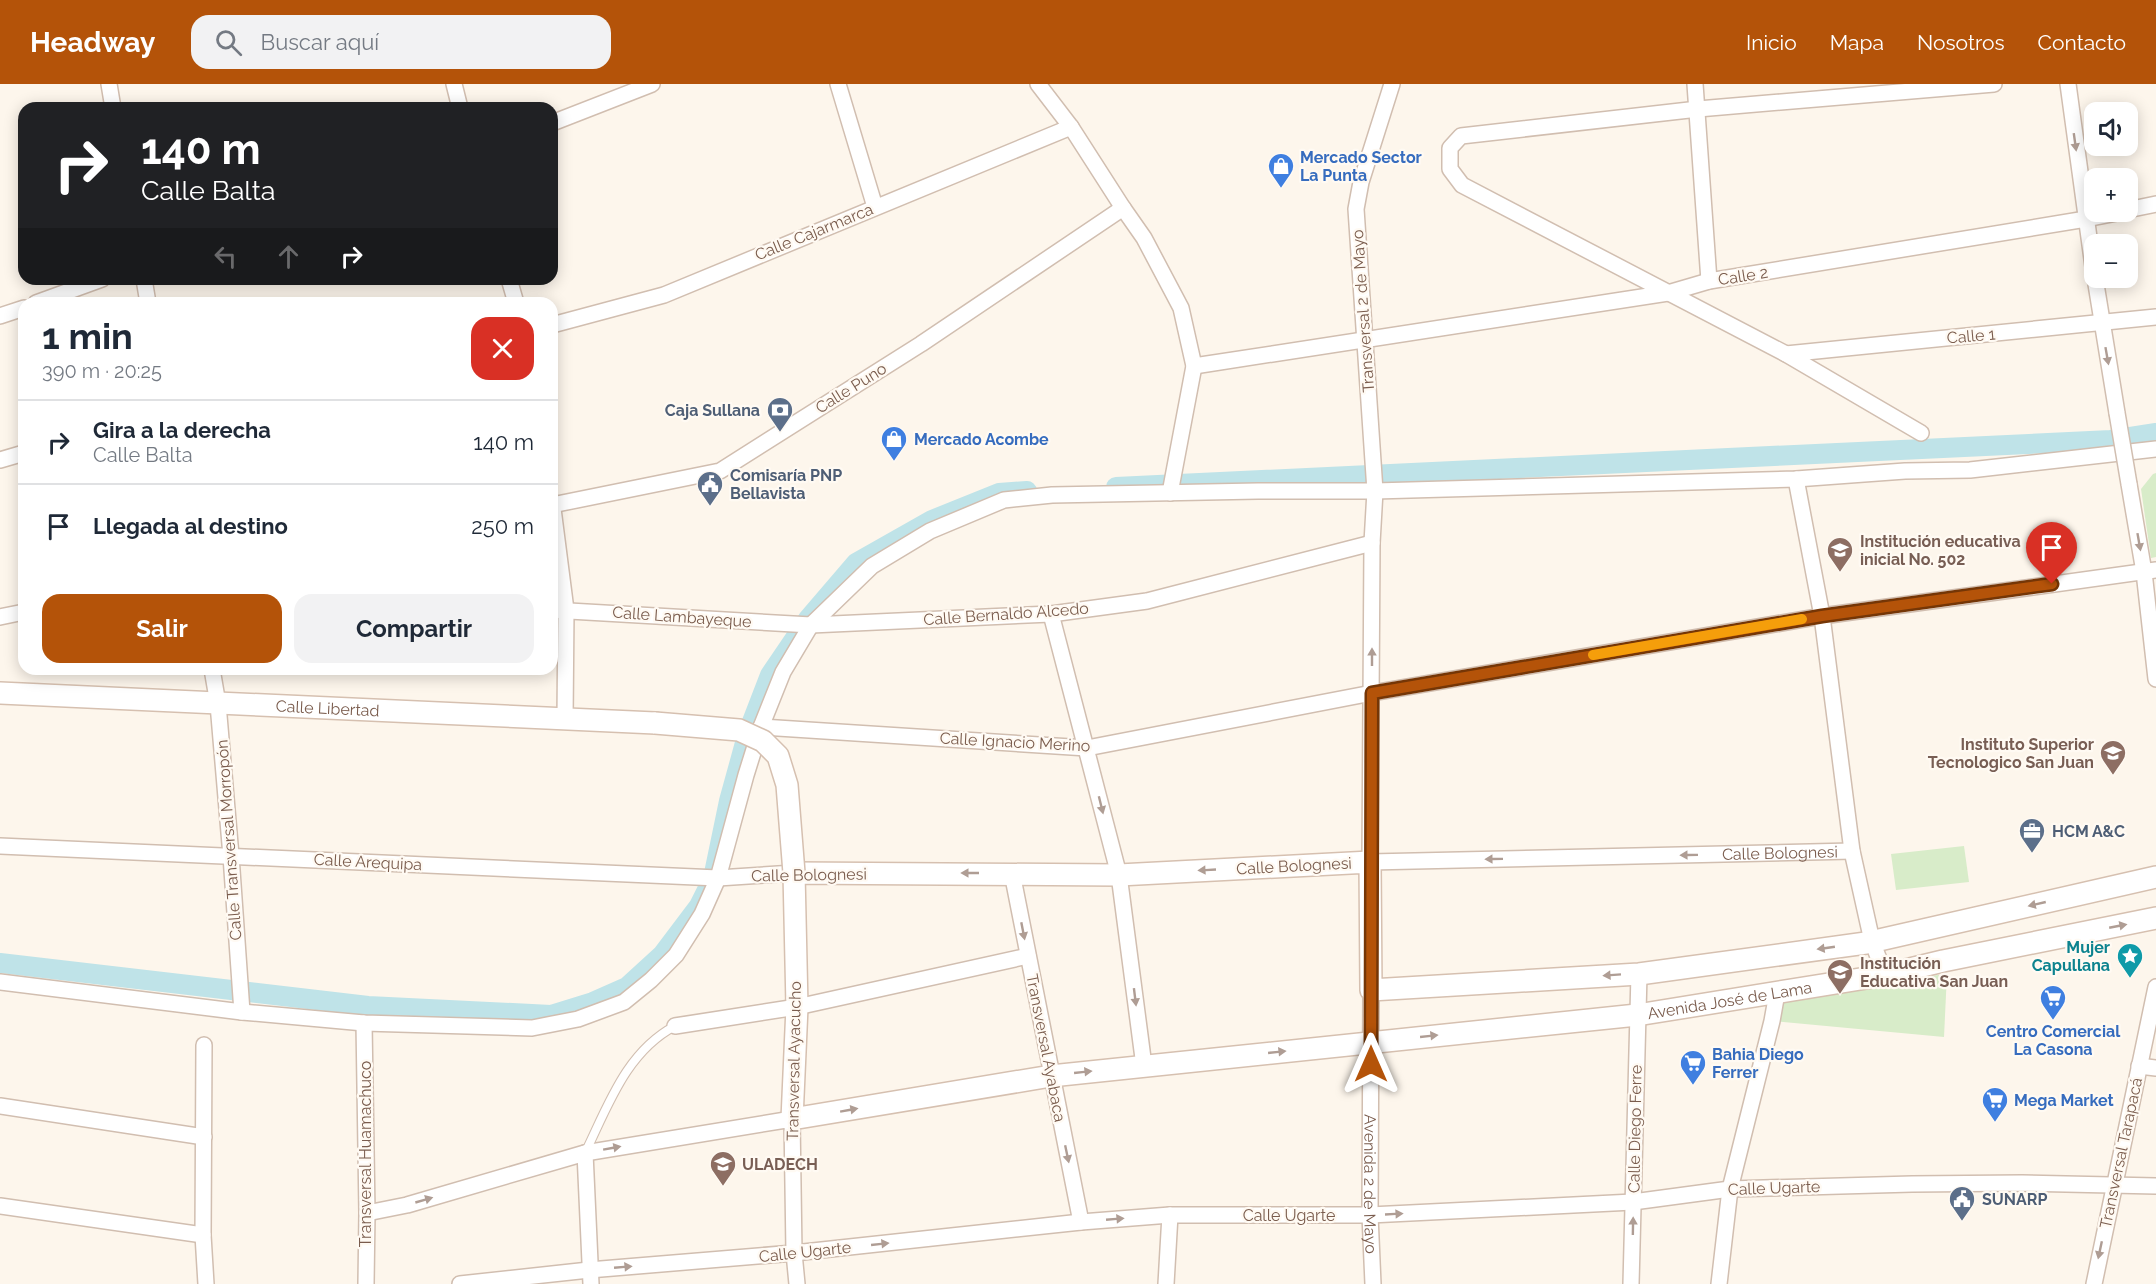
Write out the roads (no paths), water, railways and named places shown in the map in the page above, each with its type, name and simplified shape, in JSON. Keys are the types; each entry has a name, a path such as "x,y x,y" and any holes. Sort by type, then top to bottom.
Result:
{"main road":[{"name":"Calle Libertad","path":"0,693 655,723"},
{"name":"Transversal Ayacucho","path":"655,723 739,730 763,741 777,756 787,785 794,873 797,1007 792,1119"},
{"name":"Calle Bolognesi","path":"794,873 1119,875 1370,862"},
{"name":"Avenida 2 de Mayo","path":"1370,862 1371,990"},
{"path":"1371,990 1639,974 1872,941 2156,877"},
{"name":"Avenida José de Lama","path":"792,1119 1051,1076 1637,1015 1885,975 2156,918"}],"street":[{"path":"109,84 112,102"},
{"path":"454,84 458,102"},
{"path":"558,121 652,84"},
{"path":"838,84 875,207"},
{"path":"1038,84 1071,127 1144,238 1181,308 1194,366 1170,492"},
{"name":"Transversal 2 de Mayo","path":"1372,543 1373,461 1356,209 1361,182 1392,84"},
{"path":"1695,84 1709,281"},
{"path":"1921,433 1786,354 1462,185 1450,169 1450,148 1461,136 1698,109 1994,84"},
{"path":"2068,84 2084,204"},
{"name":"Calle Cajarmarca","path":"558,323 664,295 1071,127"},
{"path":"2138,208 2156,204"},
{"name":"Calle Puno","path":"558,503 720,471 921,345 1124,208"},
{"name":"Calle 2","path":"1194,366 1364,342 1668,293 1709,281 2084,219"},
{"path":"52,297 86,285"},
{"path":"2096,288 2129,484 2150,571 2156,679"},
{"path":"0,316 18,310"},
{"name":"Calle 1","path":"1786,354 2156,317"},
{"path":"0,982 242,1012 364,1023 532,1028 578,1019 624,1002 676,955 702,914 718,878 761,727 783,672 811,625 872,566 930,531 1004,500 1052,495 1796,479 1905,471 1970,470 2156,449"},
{"path":"0,460 18,455"},
{"path":"1796,479 1822,616 1852,851 1872,941 1885,975"},
{"name":"Calle Bernaldo Alcedo","path":"811,625 1051,614 1147,601 1372,543"},
{"name":"Avenida 2 de Mayo","path":"1370,862 1372,543"},
{"name":"Calle Ignacio Merino","path":"761,727 1087,748 1372,693 1822,616 2150,571"},
{"path":"558,595 565,719"},
{"name":"Calle Lambayeque","path":"559,610 811,625"},
{"path":"0,617 18,613"},
{"path":"1051,614 1119,875 1144,1066"},
{"name":"Calle Transversal Morropón","path":"213,675 218,704 242,1012"},
{"name":"Calle Arequipa","path":"0,846 737,877"},
{"name":"Calle Bolognesi","path":"1370,862 1852,851"},
{"name":"Calle Bolognesi","path":"737,877 794,873"},
{"name":"Transversal Ayabaca","path":"1012,873 1081,1222"},
{"path":"675,1026 797,1007 1028,956"},
{"name":"Calle Diego Ferre","path":"1631,1284 1639,974"},
{"name":"Transversal Tarapacá","path":"2094,1284 2156,987"},
{"name":"Avenida 2 de Mayo","path":"1371,990 1372,1284"},
{"path":"1719,1284 1730,1189 1777,993"},
{"name":"Transversal Huamachuco","path":"364,1023 366,1284"},
{"path":"204,1045 203,1235 206,1284"},
{"path":"2139,1066 2156,1068"},
{"path":"0,1106 204,1137"},
{"path":"367,1213 407,1204 585,1153 792,1119"},
{"name":"Transversal Ayacucho","path":"792,1119 794,1253 797,1284"},
{"path":"585,1153 590,1277"},
{"name":"Calle Ugarte","path":"460,1284 590,1277 1081,1222 1170,1215 1370,1215 1633,1202 1730,1189 1912,1184 2156,1186"},
{"path":"0,1206 203,1235"},
{"path":"1166,1284 1170,1215"}],"lane":[{"path":"585,1153 627,1069 651,1041 675,1026"}],"waterway":[{"path":"1116,487 2111,440 2156,433"},
{"path":"0,963 368,1006 551,1015 593,1002 627,987 662,955 699,906 713,878 729,801 748,732 770,675 808,619 856,563 932,520 999,493 1027,491"}],"place":[{"name":"Mercado Sector La Punta","path":"1281,189"},
{"name":"Caja Sullana","path":"780,433"},
{"name":"Mercado Acombe","path":"894,462"},
{"name":"Comisaría PNP Bellavista","path":"710,507"},
{"name":"Institución educativa inicial No. 502","path":"1840,573"},
{"name":"Instituto Superior Tecnologico San Juan","path":"2113,776"},
{"name":"HCM A&C","path":"2032,854"},
{"name":"Mujer Capullana","path":"2130,979"},
{"name":"Institución Educativa San Juan","path":"1840,995"},
{"name":"Centro Comercial La Casona","path":"2053,1021"},
{"name":"Bahia Diego Ferrer","path":"1693,1086"},
{"name":"Mega Market","path":"1995,1123"},
{"name":"ULADECH","path":"723,1187"},
{"name":"SUNARP","path":"1962,1222"}]}
